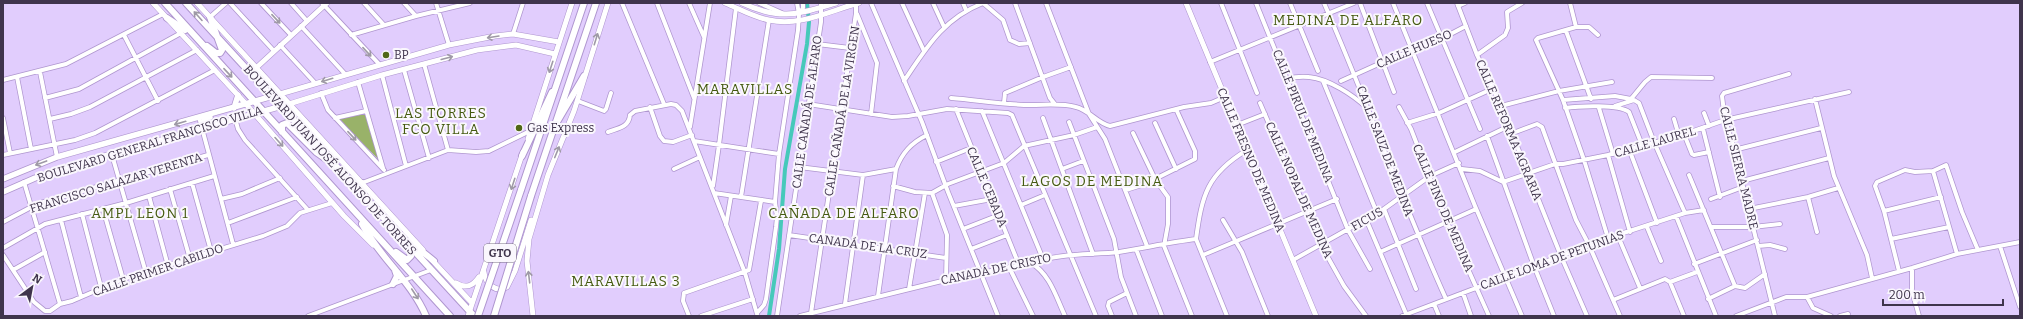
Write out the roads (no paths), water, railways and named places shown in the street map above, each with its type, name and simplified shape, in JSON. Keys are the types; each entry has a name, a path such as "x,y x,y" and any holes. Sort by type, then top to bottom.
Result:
{"main road":[{"name":"BOULEVARD JUAN JOSÉ ALONSO DE TORRES","path":"164,3 450,316"},
{"name":"BOULEVARD JUAN JOSÉ ALONSO DE TORRES","path":"186,3 431,270 470,315"},
{"name":"GTO","path":"478,316 559,83 584,3"},
{"name":"GTO","path":"494,316 553,128 596,3"},
{"path":"165,16 216,53 220,53 222,50 219,39 210,17"},
{"path":"553,128 568,106 584,76"},
{"path":"522,156 548,100 559,83"},
{"name":"BOULEVARD GENERAL FRANCISCO VILLA","path":"3,179 57,157 280,94"},
{"path":"201,129 202,122 206,118 224,113 232,108 238,95"},
{"name":"BOULEVARD GENERAL FRANCISCO VILLA","path":"3,192 56,170 112,155 262,110 289,104"},
{"path":"159,141 196,126 199,117"},
{"path":"282,132 282,125 287,122 316,152 330,160"},
{"path":"362,183 366,200"},
{"path":"359,218 378,249 405,280 416,296 426,316"},
{"path":"368,227 400,256 407,260 412,254 406,243"},
{"path":"394,230 434,261"},
{"path":"393,284 397,276 394,267"}],"street":[{"path":"153,3 238,95 332,203 378,249"},
{"path":"197,3 472,303"},
{"path":"210,17 226,3"},
{"path":"230,3 274,50"},
{"path":"261,3 291,36"},
{"path":"291,3 307,21"},
{"path":"364,3 384,25"},
{"path":"404,3 416,16"},
{"path":"436,3 449,45"},
{"path":"351,35 416,16 470,3"},
{"path":"513,34 523,3"},
{"path":"470,315 472,303 572,3"},
{"path":"484,269 485,279 491,286 500,290 507,287 515,271 530,223 578,101 584,76 608,3"},
{"path":"622,3 664,104"},
{"path":"657,3 694,98"},
{"path":"688,3 704,37"},
{"path":"690,128 710,3"},
{"path":"725,3 769,20 788,22 799,21 857,3"},
{"path":"742,3 775,15 799,14 820,6 836,3"},
{"path":"758,3 787,15"},
{"path":"757,315 764,305 768,289 778,217 775,202 779,154 799,21 797,3"},
{"path":"799,14 803,8 803,3"},
{"name":"CALLE CAÑADÁ DE LA VIRGEN","path":"811,313 857,3"},
{"path":"871,3 927,135 945,186 998,316"},
{"path":"902,3 924,51"},
{"path":"933,3 944,27"},
{"path":"963,3 966,10"},
{"path":"904,81 924,51 944,27 966,10 983,3 1003,20 1010,40 1019,44 1030,42"},
{"path":"1015,3 1050,98 1054,103"},
{"path":"1046,3 1089,114 1105,140 1147,246"},
{"name":"CALLE FRESNO DE MEDINA","path":"1186,3 1316,316"},
{"path":"1221,3 1241,49 1257,93"},
{"name":"CALLE PIRUL DE MEDINA","path":"1256,3 1337,199 1348,230 1370,269"},
{"path":"1290,3 1318,71"},
{"name":"CALLE SAUZ DE MEDINA","path":"1324,3 1356,76 1417,235 1446,299"},
{"path":"1210,62 1354,3"},
{"path":"1360,3 1394,92"},
{"path":"1393,3 1462,169 1476,209 1522,316"},
{"path":"1427,3 1480,129"},
{"path":"1458,4 1464,3"},
{"path":"1477,55 1505,35 1508,28 1507,12 1522,3"},
{"path":"1570,3 1576,27"},
{"path":"256,68 324,4 380,65"},
{"name":"CALLE REFORMA AGRARIA","path":"1458,4 1477,55 1494,88 1561,256 1587,316"},
{"name":"CALLE CAÑADÁ DE ALFARO","path":"777,316 817,44 820,6"},
{"path":"712,187 720,145 736,8"},
{"path":"856,13 877,62 871,114"},
{"path":"3,80 40,72 78,59 165,16"},
{"path":"741,197 769,20"},
{"path":"301,26 345,74"},
{"name":"CALLE HUESO","path":"1341,81 1356,76 1383,62 1441,39 1466,26"},
{"path":"1598,35 1589,27 1576,27 1538,38 1536,40 1563,100 1584,160 1608,238"},
{"path":"1566,31 1591,99"},
{"path":"45,98 79,89 182,33"},
{"name":"BOULEVARD GENERAL FRANCISCO VILLA","path":"280,94 449,45 513,34 559,42"},
{"path":"124,35 158,101"},
{"path":"817,44 850,48"},
{"path":"280,45 315,83"},
{"name":"BOULEVARD GENERAL FRANCISCO VILLA","path":"289,104 382,75 477,50 506,46 528,47 555,54"},
{"path":"50,119 90,107 197,50"},
{"path":"424,64 448,150"},
{"path":"1004,103 1005,93 1043,76 1071,67"},
{"path":"3,155 75,140 95,133 215,70"},
{"path":"404,70 429,158"},
{"path":"40,72 57,157"},
{"name":"CALLE SIERRA MADRE","path":"1775,316 1742,181 1725,120 1722,96 1724,93 1789,74"},
{"path":"382,75 406,166"},
{"path":"1287,78 1306,76 1323,81 1352,96 1369,110"},
{"path":"17,77 32,149"},
{"path":"1565,108 1599,108 1615,106 1631,100 1645,82 1651,77 1712,78"},
{"path":"1323,81 1377,213"},
{"path":"358,82 384,172"},
{"path":"1501,106 1559,91 1612,82"},
{"path":"1408,123 1439,113 1494,88"},
{"name":"CALLE LAUREL","path":"1503,182 1555,164 1563,164 1613,154 1679,136 1725,120 1849,92"},
{"path":"321,93 325,105 384,172"},
{"path":"578,101 604,111 611,93"},
{"path":"1563,100 1616,96 1636,100 1639,103 1654,142 1685,213"},
{"path":"951,98 1032,105 1054,103 1076,107 1110,126 1176,109 1211,103 1225,97"},
{"path":"303,99 297,108 303,120"},
{"path":"1815,99 1821,128 1838,188 1867,255 1872,278"},
{"name":"CALLE NOPAL DE MEDINA","path":"1260,103 1308,211 1321,245 1344,286 1366,316"},
{"path":"608,132 628,124 630,115 635,111 664,104 671,104 679,107 690,128 745,273 754,299 757,315"},
{"path":"808,104 841,110 900,117 939,109 1008,113 1012,115 1096,316"},
{"path":"1615,106 1629,112 1642,145"},
{"path":"650,107 660,136 664,141 673,142 692,136"},
{"name":"CALLE PINO DE MEDINA","path":"1399,107 1411,129 1447,222 1489,316"},
{"path":"1599,108 1613,154"},
{"name":"CALLE CEBADA","path":"956,109 970,148 1019,265"},
{"path":"1126,190 1135,189 1195,159 1194,151 1176,109"},
{"path":"336,118 366,110"},
{"path":"982,111 1043,259"},
{"path":"1237,125 1265,114"},
{"path":"1704,114 1709,126"},
{"path":"199,117 233,244"},
{"path":"3,118 10,154"},
{"path":"235,118 241,134 308,210"},
{"path":"1043,118 1093,254"},
{"path":"1674,119 1679,136"},
{"path":"1069,122 1118,252 1119,268 1136,316"},
{"path":"1155,123 1176,169"},
{"path":"1512,133 1537,124 1542,127 1576,220 1589,245 1620,316"},
{"path":"1455,152 1509,126"},
{"path":"893,186 925,194 932,193 945,186 1004,163 1024,146 1074,135 1098,127"},
{"path":"1703,128 1720,197"},
{"path":"1734,150 1821,128"},
{"path":"362,183 384,172 406,166 448,150 476,152 489,151 530,131"},
{"path":"1133,133 1155,178 1169,200 1167,236 1164,243 1165,250 1192,316"},
{"path":"1684,134 1692,154 1694,155 1709,152"},
{"path":"878,296 896,169 902,156 913,143 927,135"},
{"path":"1487,136 1534,266 1554,316"},
{"path":"694,141 748,148 779,154"},
{"path":"936,162 970,148"},
{"path":"1629,149 1657,223"},
{"path":"1227,316 1196,239 1200,211 1209,187 1220,169 1230,160 1247,150"},
{"path":"112,155 146,273"},
{"name":"FRANCISCO SALAZAR VERENTA","path":"3,222 31,206 208,155"},
{"path":"1608,155 1630,232"},
{"path":"674,169 700,157"},
{"path":"1742,181 1829,158"},
{"path":"1062,169 1083,161"},
{"name":"FICUS","path":"1293,260 1384,209 1430,176 1459,163"},
{"path":"1899,271 1884,211 1875,186 1877,182 1905,170 1915,172 1933,171 1946,165 1962,212 1978,250"},
{"path":"799,167 863,175 896,169"},
{"path":"1462,169 1480,172 1503,182"},
{"path":"1933,171 1957,254"},
{"path":"844,304 863,175"},
{"path":"3,248 38,227 126,203 214,176"},
{"path":"1689,176 1711,226 1721,254 1736,286"},
{"path":"221,199 231,197 280,178"},
{"path":"24,182 60,304"},
{"path":"192,183 211,251"},
{"path":"1711,199 1720,197 1743,187"},
{"path":"1749,209 1808,197 1838,188"},
{"path":"170,189 190,259"},
{"path":"714,192 761,201 775,202"},
{"path":"932,193 946,228 948,242 946,280"},
{"path":"910,289 914,253 925,194"},
{"path":"1020,205 1045,195"},
{"path":"149,196 168,266"},
{"path":"726,226 731,196"},
{"path":"228,223 297,197"},
{"path":"1808,197 1817,232"},
{"path":"1884,211 1941,197"},
{"path":"954,206 992,199"},
{"path":"1203,255 1337,199"},
{"path":"533,316 527,256 529,239 540,200"},
{"path":"689,316 683,301 683,294 688,291 745,273 750,269 761,201"},
{"name":"CALLE PRIMER CABILDO","path":"13,270 38,306 45,311 50,311 60,304 82,297 123,279 263,236 283,228 296,215 332,203"},
{"path":"104,209 123,279"},
{"path":"1384,209 1416,289"},
{"path":"1380,252 1397,243 1476,209"},
{"name":"CALLE LOMA DE PETUNIAS","path":"1405,316 1476,287 1608,238 1647,227 1685,213 1704,210"},
{"path":"82,214 102,287"},
{"path":"963,230 999,215"},
{"path":"1676,216 1697,272 1716,316"},
{"path":"1366,219 1405,316"},
{"path":"61,220 82,297"},
{"path":"1223,220 1242,252 1268,316"},
{"path":"1711,226 1753,227 1780,224"},
{"path":"1647,227 1661,261"},
{"path":"1891,239 1949,227"},
{"name":"CANADÁ DE LA CRUZ","path":"789,234 946,258"},
{"path":"971,249 1007,235"},
{"path":"1618,236 1640,288"},
{"name":"CANADÁ DE CRISTO","path":"800,316 946,280 1031,263 1043,259 1118,252 1164,243 1196,239"},
{"path":"1694,264 1757,240"},
{"path":"1736,316 1786,297 1807,297 1957,254 2020,242"},
{"path":"1758,246 1770,245 1785,249"},
{"path":"2000,246 2020,307"},
{"path":"1136,249 1162,316"},
{"path":"3,255 13,270 45,252"},
{"path":"1031,263 1039,268 1046,276 1065,316"},
{"path":"1009,267 1033,316"},
{"path":"1912,268 1912,292 1919,316"},
{"path":"450,280 461,286 468,286 477,280 484,269"},
{"path":"308,316 431,270"},
{"path":"1670,282 1697,272"},
{"path":"1708,299 1736,286 1745,288 1765,274"},
{"path":"1613,300 1665,279 1670,282 1684,316"},
{"path":"1112,316 1108,306 1109,302 1127,293"},
{"path":"1462,293 1471,316"},
{"path":"1807,297 1813,308 1831,316"},
{"path":"701,316 754,299"},
{"path":"1434,304 1439,316"},
{"path":"1840,316 1848,314"}],"waterway":[{"path":"769,316 779,249 785,169 807,44 809,22 807,3"}],"place":[{"name":"BP","path":"386,55"},
{"name":"Gas Express","path":"519,128"}],"district":[{"name":"MEDINA DE ALFARO","path":"1348,20"},
{"name":"MARAVILLAS","path":"745,89"},
{"name":"LAS TORRES FCO VILLA","path":"441,122"},
{"name":"LAGOS DE MEDINA","path":"1092,181"},
{"name":"AMPL LEON 1","path":"140,213"},
{"name":"CAÑADA DE ALFARO","path":"844,213"},
{"name":"MARAVILLAS 3","path":"626,281"}]}
